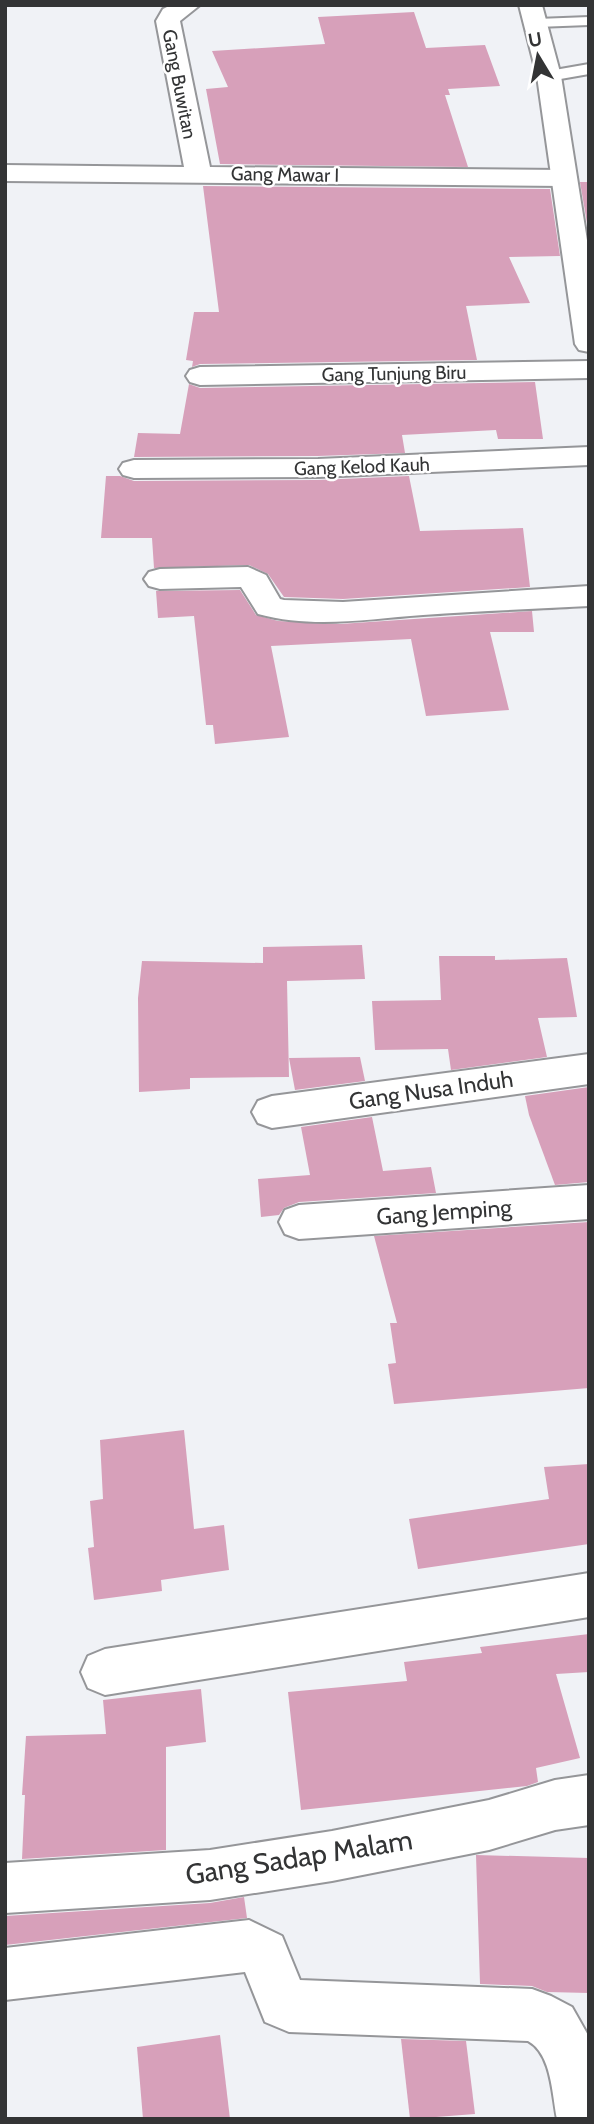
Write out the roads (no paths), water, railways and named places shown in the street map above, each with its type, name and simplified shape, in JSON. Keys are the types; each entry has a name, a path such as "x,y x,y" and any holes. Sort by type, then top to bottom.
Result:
{"street":[{"name":"Gang Buwitan","path":"189,5 171,14 168,21 198,173"},
{"path":"534,14 549,76 564,178 583,268 589,344"},
{"name":"Gang Mawar I","path":"5,173 564,178"},
{"name":"Gang Tunjung Biru","path":"200,376 589,369"},
{"name":"Gang Kelod Kauh","path":"134,469 318,468 589,456"},
{"path":"160,579 248,577 255,582 269,607 291,611 394,609 418,605 589,596"},
{"name":"Gang Nusa Induh","path":"272,1112 589,1069"},
{"name":"Gang Jemping","path":"299,1223 589,1202"},
{"path":"105,1672 589,1595"},
{"name":"Gang Sadap Malam","path":"5,1888 210,1875 332,1856 489,1825 555,1805 589,1800"},
{"path":"5,1974 249,1946 264,1954 283,2004 289,2006 533,2015 553,2025 566,2046 573,2063 584,2119"}],"lane":[{"path":"534,14 589,21"},
{"path":"549,76 589,69"}]}
